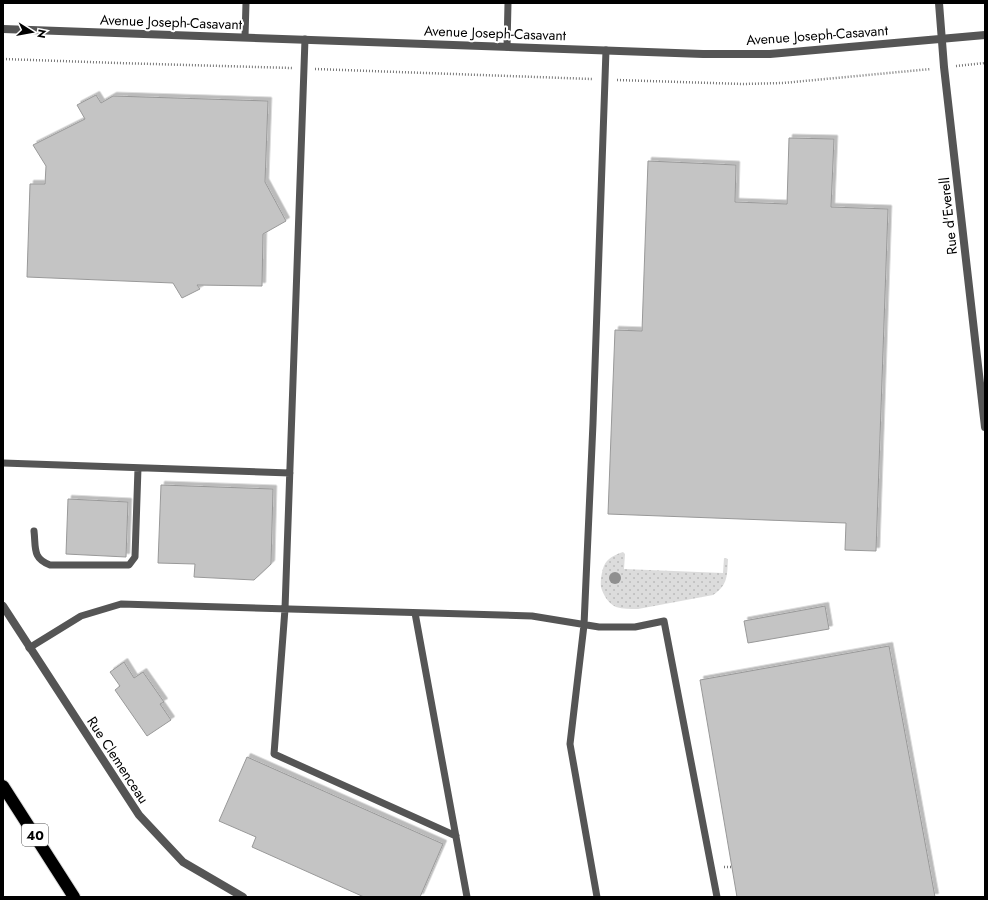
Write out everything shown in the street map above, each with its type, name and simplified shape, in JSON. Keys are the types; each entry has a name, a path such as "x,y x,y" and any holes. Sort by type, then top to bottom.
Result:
{"highway":[{"name":"40","path":"3,786 74,897"}],"street":[{"name":"Rue d'Everell","path":"940,3 944,67 985,427"},
{"name":"Avenue Joseph-Casavant","path":"3,29 703,54 770,54 985,35"},
{"name":"Rue Clemenceau","path":"3,606 139,815 183,862 243,897"}],"lane":[{"path":"245,37 246,3"},
{"path":"507,47 508,3"},
{"path":"305,40 285,609 274,754 456,836"},
{"path":"597,897 570,744 584,625 606,50"},
{"path":"3,463 290,473"},
{"path":"34,531 37,556 42,562 50,565 129,565 135,557 138,468"},
{"path":"29,648 81,616 120,604 532,616 599,627 635,627 664,621 717,897"},
{"path":"415,613 467,897"}],"path":[{"path":"3,59 743,84 783,83 985,63"}],"shaded area":[{"path":"623,552 625,554 624,569 723,573 724,558 728,559 726,580 722,588 713,595 638,609 624,609 616,607 613,606 603,593 601,587 601,577 605,563 615,555"}],"building":[{"path":"96,95 101,103 113,96 268,101 265,182 286,221 263,234 262,286 197,285 200,289 182,298 173,283 27,277 30,184 45,184 46,166 33,145 85,119 77,105"},
{"path":"789,138 834,139 831,207 888,209 876,551 845,550 846,523 608,514 615,330 642,331 648,161 736,165 735,202 787,204"},
{"path":"161,485 273,489 271,564 254,580 194,577 195,564 158,563"},
{"path":"68,499 128,502 126,557 66,554"},
{"path":"825,606 829,629 748,643 744,621"},
{"path":"889,646 935,897 737,897 700,680"},
{"path":"124,662 134,678 143,672 164,702 160,704 171,720 147,736 115,690 120,686 110,672"},
{"path":"247,757 443,844 420,897 364,897 252,847 256,837 219,821"}]}
